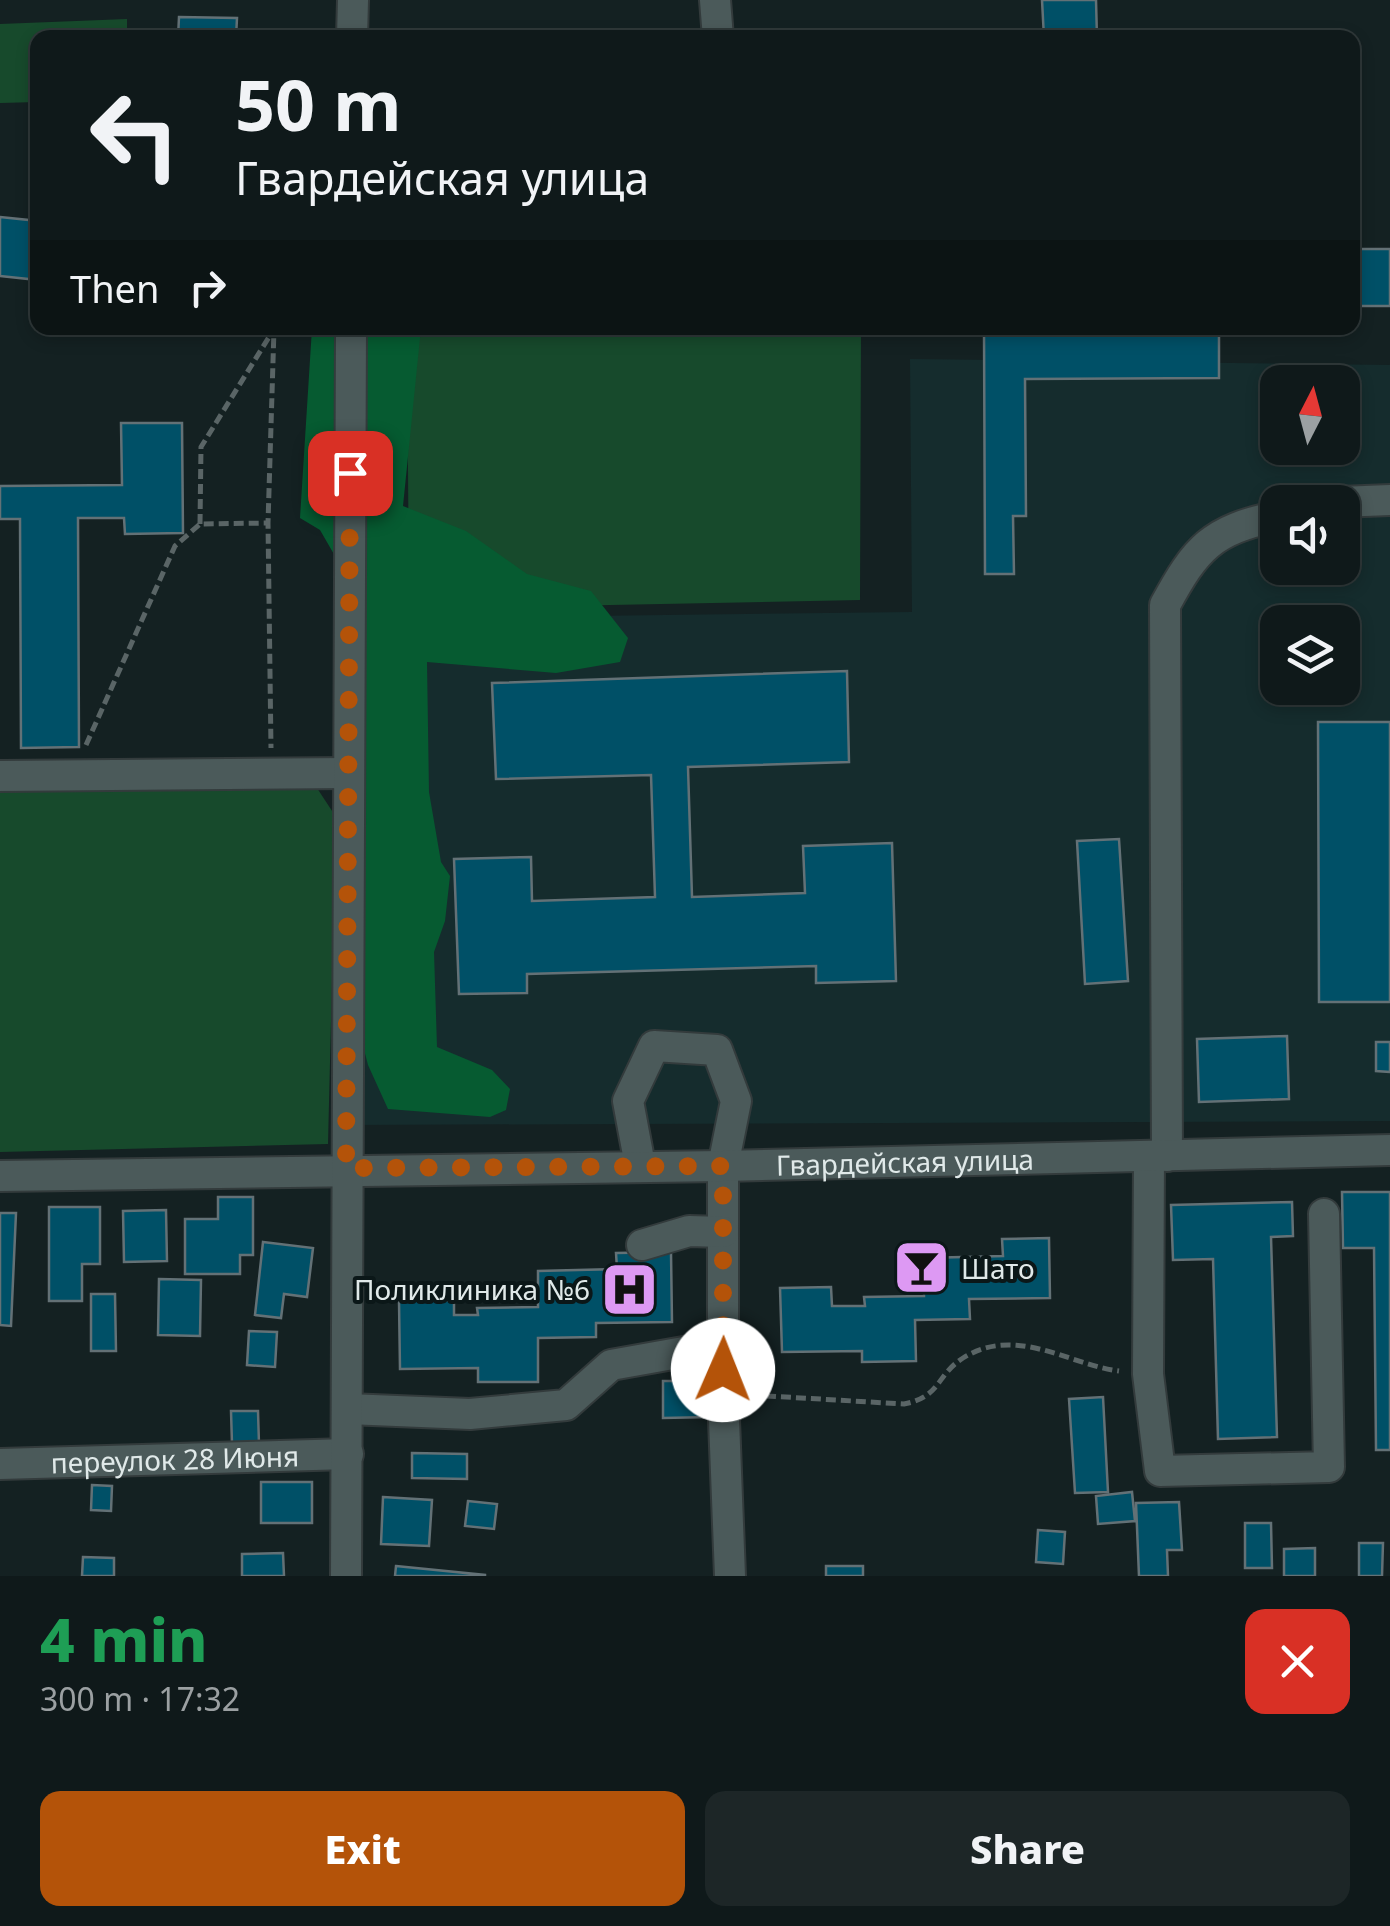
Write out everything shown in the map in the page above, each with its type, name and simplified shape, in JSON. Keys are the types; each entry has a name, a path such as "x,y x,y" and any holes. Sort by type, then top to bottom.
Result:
{"street":[{"path":"352,30 353,0"},
{"path":"715,0 717,30"},
{"path":"346,1576 350,335"},
{"path":"1360,501 1390,500"},
{"path":"1260,519 1246,522 1194,552 1165,605 1158,1156 1148,1374 1160,1471 1329,1466 1324,1214"},
{"path":"0,776 348,773"},
{"path":"640,1165 628,1102 654,1046 717,1050 736,1101 723,1166 723,1394 730,1576"},
{"name":"Гвардейская улица","path":"0,1176 346,1168 723,1166 1390,1150"},
{"path":"642,1245 690,1230 723,1232"},
{"path":"348,1409 470,1414 566,1406 610,1365 724,1345"},
{"name":"переулок 28 Июня","path":"0,1464 348,1454"}],"path":[{"path":"200,524 201,447 270,335"},
{"path":"272,774 268,523 274,335"},
{"path":"72,775 175,546 200,524 268,523"},
{"path":"723,1394 904,1404 926,1400 962,1358 1000,1346 1046,1347 1085,1364 1148,1374"}],"shaded area":[{"path":"910,359 1390,365 1390,1121 346,1125 349,619 912,612"}],"green space":[{"path":"127,19 127,30 30,30 30,102 0,103 0,24"},
{"path":"312,335 420,335 403,506 466,531 527,574 591,591 628,638 620,662 556,673 427,662 429,792 441,862 450,876 445,921 434,952 437,1047 492,1070 510,1089 506,1110 490,1117 388,1109 368,1065 347,983 366,732 335,556 320,530 300,518"},
{"path":"407,335 861,335 860,600 409,609"},
{"path":"315,785 336,817 328,1144 0,1152 0,786"}],"building":[{"path":"1042,0 1096,0 1097,30 1044,30"},
{"path":"179,17 237,18 236,30 178,30"},
{"path":"0,217 30,220 30,279 0,276"},
{"path":"1360,249 1390,249 1390,306 1360,306"},
{"path":"984,335 1219,335 1219,378 1025,379 1026,516 1013,516 1014,574 985,574"},
{"path":"121,423 182,423 183,533 125,534 124,518 78,518 79,747 21,748 20,519 0,519 0,486 122,485"},
{"path":"847,671 849,762 688,767 692,897 805,893 803,846 892,843 896,981 816,983 816,966 527,974 527,993 459,994 454,859 531,857 532,901 655,897 651,775 496,779 492,683"},
{"path":"1318,722 1390,722 1390,1002 1319,1002"},
{"path":"1119,839 1128,981 1085,984 1077,841"},
{"path":"1287,1036 1289,1099 1199,1102 1197,1039"},
{"path":"1376,1042 1390,1042 1390,1072 1376,1071"},
{"path":"1342,1192 1390,1192 1390,1450 1376,1450 1374,1248 1343,1248"},
{"path":"218,1197 253,1197 253,1255 240,1255 240,1274 185,1274 185,1219 218,1219"},
{"path":"1292,1202 1293,1236 1271,1237 1277,1437 1218,1439 1213,1259 1173,1260 1171,1205"},
{"path":"49,1207 100,1207 100,1264 82,1264 82,1301 49,1301"},
{"path":"166,1210 167,1261 124,1262 123,1211"},
{"path":"0,1213 16,1213 11,1326 0,1325"},
{"path":"1049,1238 1050,1298 969,1299 970,1319 915,1320 916,1361 862,1362 862,1351 782,1352 780,1288 831,1287 832,1306 865,1306 864,1297 924,1296 923,1258 1003,1256 1002,1239"},
{"path":"263,1242 313,1248 307,1297 284,1294 281,1318 255,1315"},
{"path":"671,1252 672,1322 596,1323 596,1337 538,1338 538,1382 478,1382 478,1368 400,1369 399,1301 454,1300 454,1315 478,1315 477,1308 538,1307 538,1271 617,1269 616,1253"},
{"path":"159,1279 201,1280 200,1336 158,1335"},
{"path":"91,1294 115,1294 116,1351 91,1351"},
{"path":"249,1331 277,1332 275,1367 247,1365"},
{"path":"663,1381 711,1381 711,1417 663,1418"},
{"path":"1103,1397 1108,1492 1075,1493 1069,1399"},
{"path":"231,1411 258,1411 259,1444 232,1444"},
{"path":"412,1453 467,1454 467,1479 412,1478"},
{"path":"261,1482 312,1482 312,1523 261,1523"},
{"path":"92,1485 112,1486 111,1511 91,1510"},
{"path":"1132,1492 1135,1521 1098,1524 1096,1496"},
{"path":"383,1497 432,1500 429,1546 381,1544"},
{"path":"468,1501 497,1504 494,1529 465,1526"},
{"path":"1179,1502 1182,1550 1167,1550 1168,1576 1139,1576 1136,1503"},
{"path":"1245,1523 1271,1523 1272,1568 1245,1568"},
{"path":"1038,1530 1065,1532 1063,1564 1036,1562"},
{"path":"1359,1543 1383,1543 1382,1576 1359,1576"},
{"path":"1315,1548 1315,1576 1284,1576 1284,1549"},
{"path":"283,1553 284,1576 242,1576 242,1554"},
{"path":"83,1557 114,1558 114,1576 82,1576"},
{"path":"396,1566 485,1575 485,1576 395,1576"},
{"path":"826,1566 863,1566 863,1576 826,1576"}],"place":[{"name":"Шато","path":"922,1268"},
{"name":"Поликлиника №6","path":"629,1289"}],"route":[{"path":"350,473 346,1168 723,1166 723,1370"}]}
